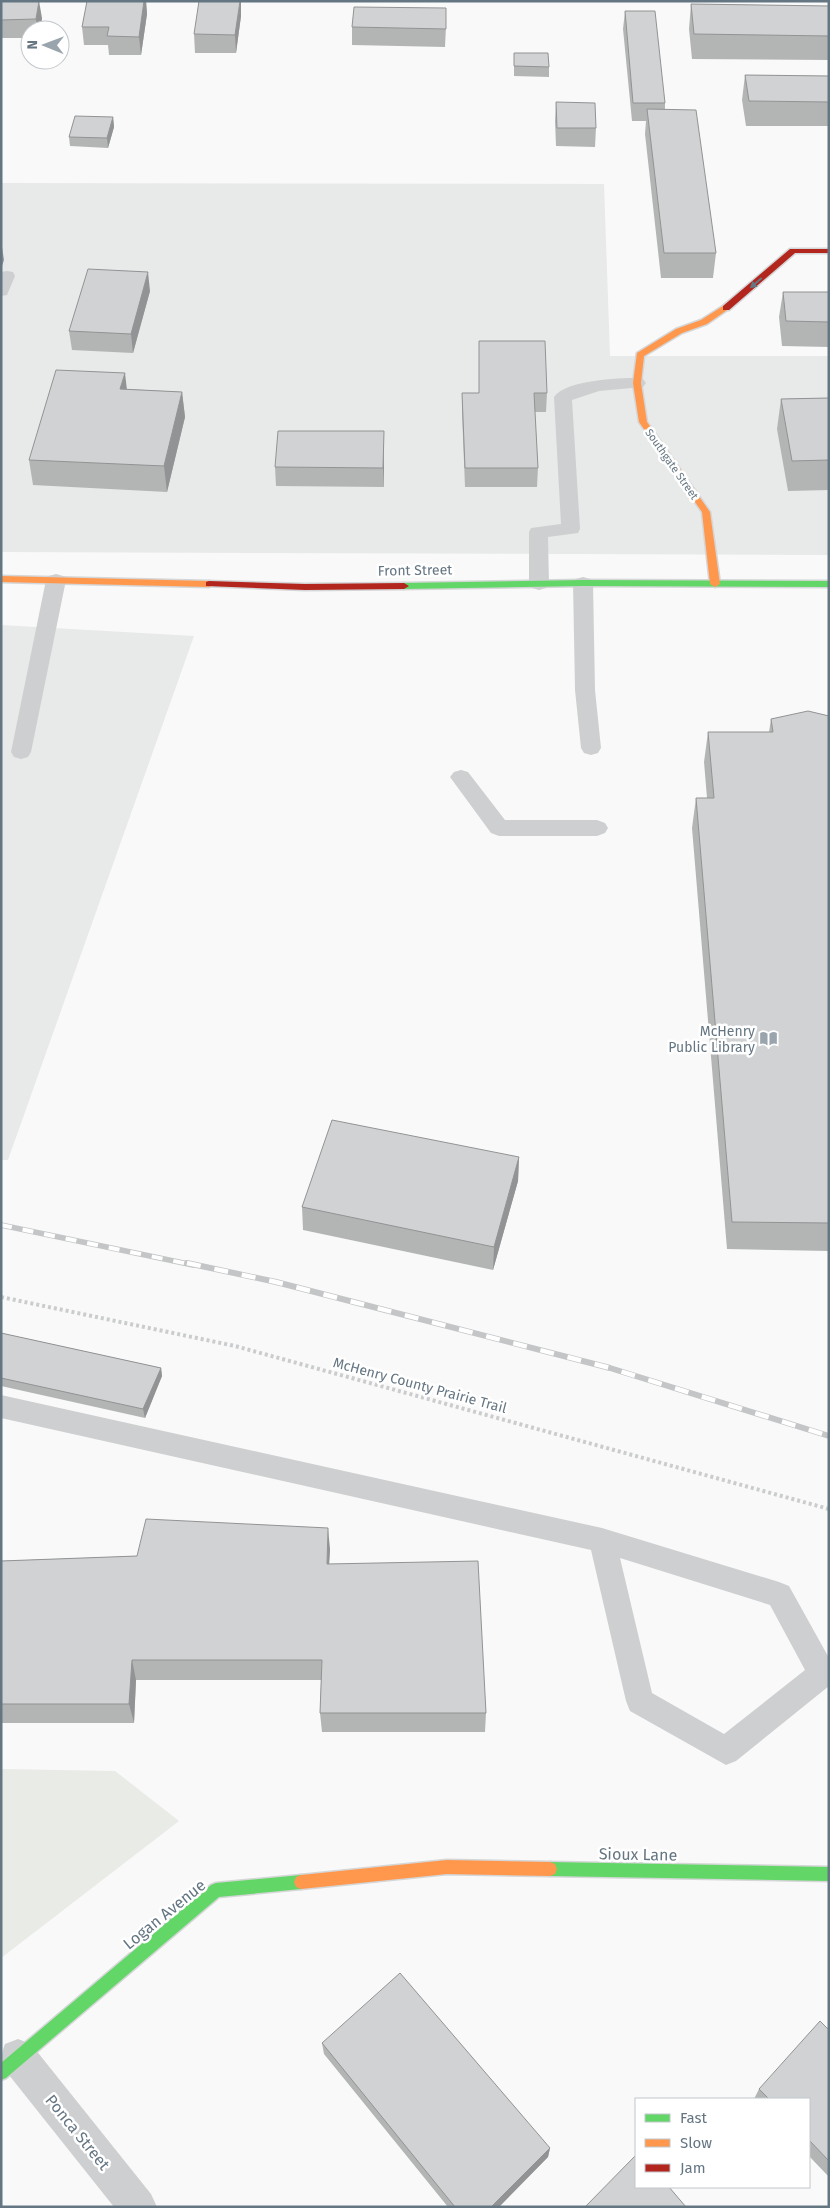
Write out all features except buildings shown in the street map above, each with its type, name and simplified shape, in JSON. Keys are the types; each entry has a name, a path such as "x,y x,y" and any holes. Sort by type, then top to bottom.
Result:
{"street":[{"name":"Southgate Street","path":"715,584 706,512 643,422 637,381 640,355 679,332 704,322 724,310 793,251 829,251"},
{"name":"Front Street","path":"1,579 305,586 582,583 829,584"},
{"name":"Sioux Lane","path":"447,1867 829,1874"},
{"name":"Logan Avenue","path":"10,2065 216,1890 447,1867"},
{"name":"Ponca Street","path":"10,2065 138,2207"}],"lane":[{"path":"539,584 538,532 571,529 563,397 582,388 637,381"},
{"path":"21,752 56,580"},
{"path":"582,583 585,690 591,748"},
{"path":"461,777 498,828 597,828"},
{"path":"1,1406 602,1540 779,1595 822,1674 726,1751 640,1701 602,1540"}],"path":[{"name":"McHenry County Prairie Trail","path":"1,1297 234,1346 829,1509"}],"shaded area":[{"path":"1,183 604,184 610,356 829,356 829,555 1,552"},
{"path":"1,625 194,636 8,1160 1,1160"},
{"path":"1,1769 115,1771 179,1821 1,1958"}],"railway":[{"path":"1,1225 193,1265"},
{"path":"187,1263 276,1282 610,1368 829,1436"}],"traffic: fast":[{"path":"404,586 583,583 829,584"},
{"path":"550,1869 829,1874"},
{"path":"1,2073 216,1890 301,1882"}],"traffic: slow":[{"path":"715,584 706,512 643,422 637,383 640,355 679,331 704,322 726,308"},
{"path":"1,579 209,584"},
{"path":"301,1882 447,1867 550,1869"}],"traffic: jam":[{"path":"726,308 793,251 829,251"},
{"path":"209,584 305,587 404,586"}],"place":[{"name":"McHenry Public Library","path":"769,1039"}]}
